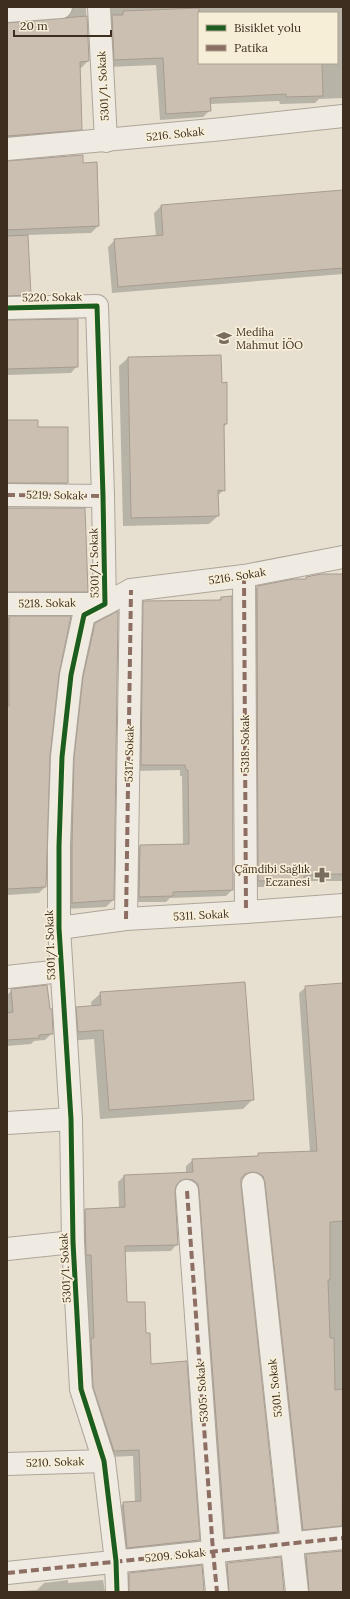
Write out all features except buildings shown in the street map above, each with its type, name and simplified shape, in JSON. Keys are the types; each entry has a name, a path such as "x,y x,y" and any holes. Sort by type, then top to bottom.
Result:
{"street":[{"path":"7,11 61,7"},
{"name":"5301/1. Sokak","path":"99,7 106,141"},
{"name":"5216. Sokak","path":"7,149 106,141 343,116"},
{"name":"5301/1. Sokak","path":"97,306 105,604 84,615 71,675 62,757 59,846 59,928 71,1119 73,1242 81,1389 104,1461 116,1561 117,1592"},
{"name":"5220. Sokak","path":"7,308 97,306"},
{"name":"5219. Sokak","path":"7,495 103,496"},
{"name":"5216. Sokak","path":"131,590 244,576 343,557"},
{"name":"5318. Sokak","path":"244,576 246,912"},
{"name":"5218. Sokak","path":"7,604 105,604 131,590"},
{"name":"5317. Sokak","path":"126,919 131,590"},
{"name":"5311. Sokak","path":"59,928 126,919 246,912 343,904"},
{"path":"7,976 61,971"},
{"path":"7,1123 71,1119"},
{"name":"5301. Sokak","path":"253,1184 297,1592"},
{"name":"5305. Sokak","path":"187,1192 217,1592"},
{"path":"7,1249 73,1242"},
{"name":"5210. Sokak","path":"7,1464 104,1461"},
{"name":"5209. Sokak","path":"7,1573 343,1538"}],"marked path":[{"path":"7,495 103,496"},
{"path":"244,576 246,912"},
{"path":"126,919 131,590"},
{"path":"187,1191 217,1592"},
{"path":"7,1573 343,1538"}],"cycle path":[{"path":"7,308 97,306 105,604 84,615 71,675 62,757 59,846 59,928 71,1119 73,1242 81,1389 104,1461 116,1561 117,1592"}],"place":[{"name":"Mediha Mahmut İÖO","path":"224,338"},
{"name":"Çamdibi Sağlık Eczanesi","path":"322,875"}]}
